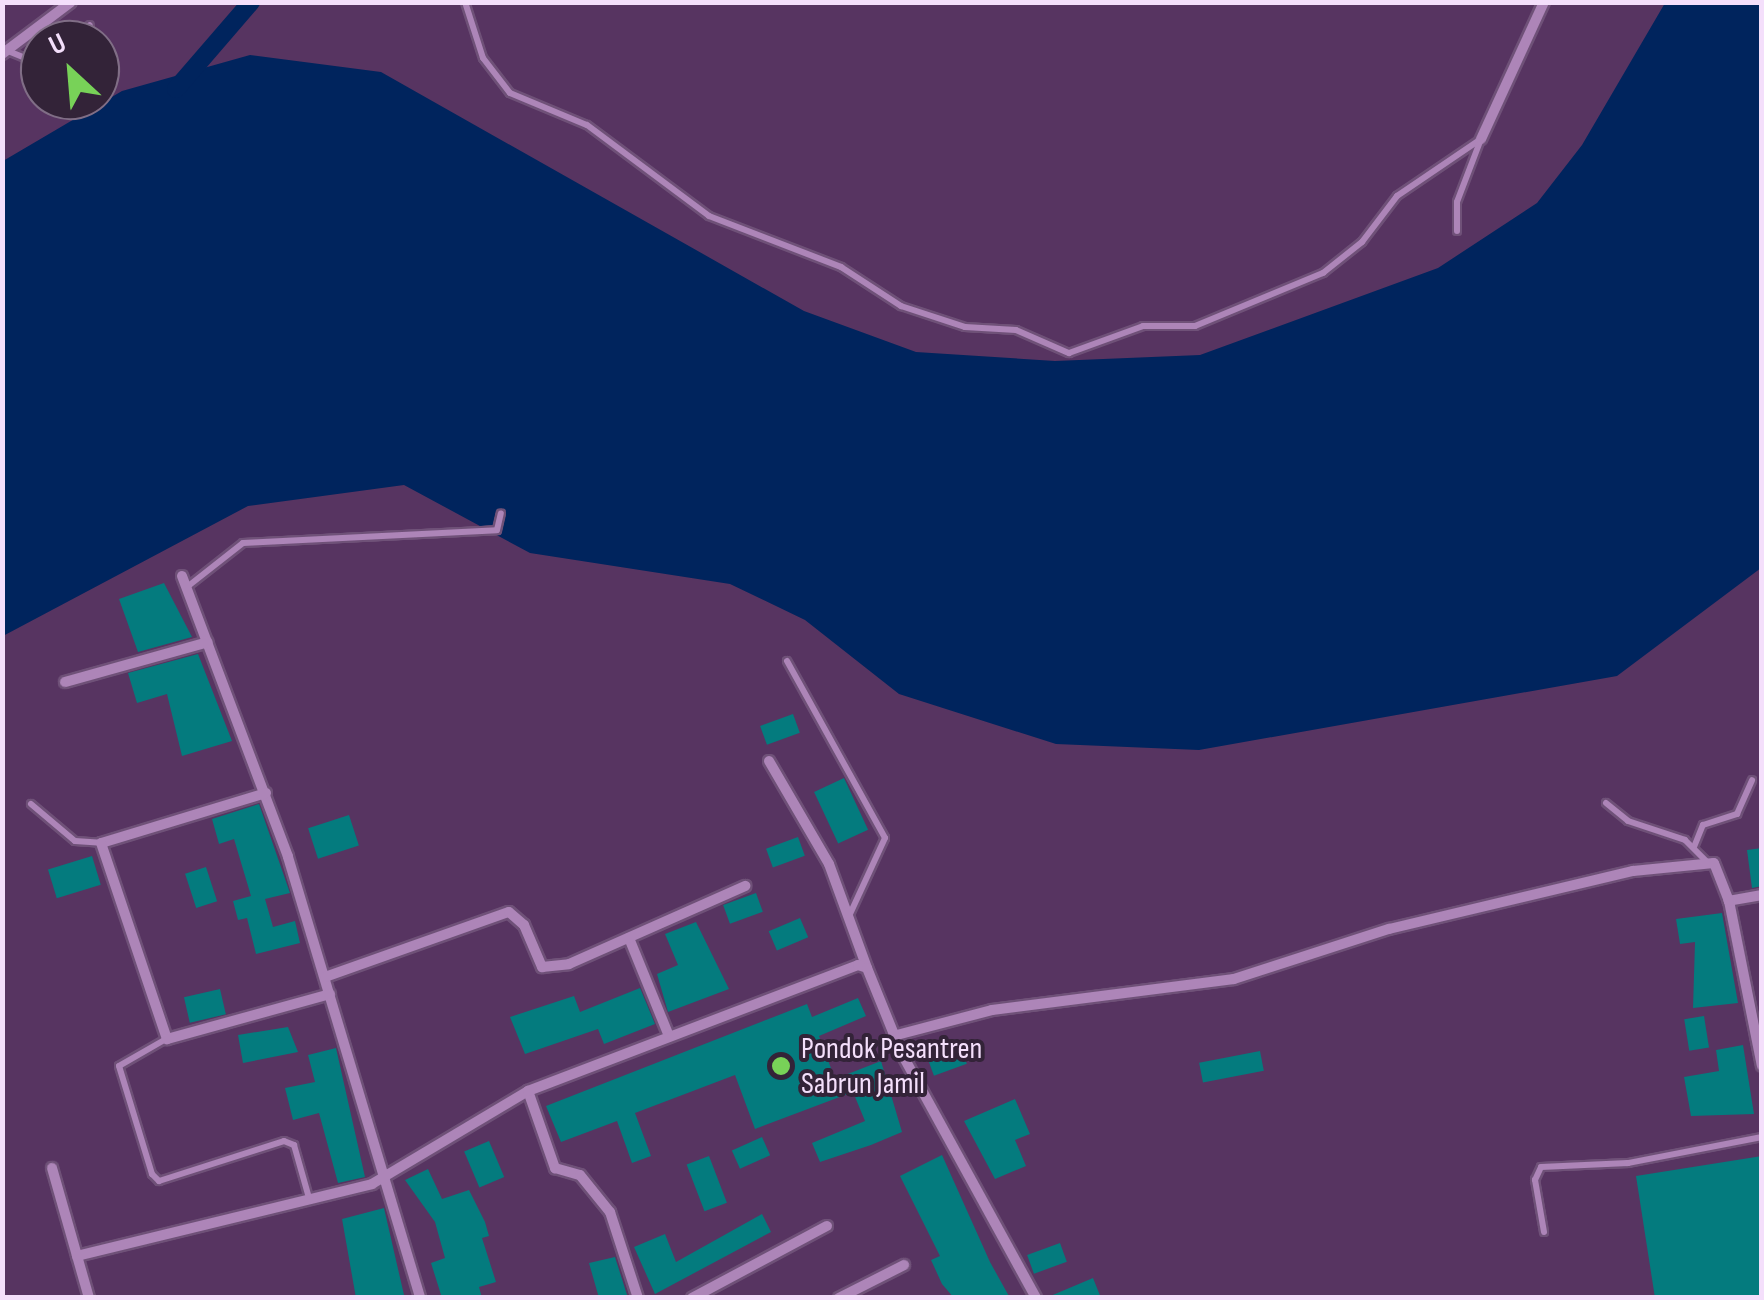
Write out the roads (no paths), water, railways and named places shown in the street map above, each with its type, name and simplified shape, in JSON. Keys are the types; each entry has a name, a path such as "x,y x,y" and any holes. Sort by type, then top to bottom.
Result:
{"street":[{"path":"4,52 72,2"},
{"path":"1481,139 1544,2"},
{"path":"185,582 266,793 389,1176 420,1298"},
{"path":"65,682 208,642"},
{"path":"769,761 850,914 893,1036 1036,1298"},
{"path":"266,793 101,843 168,1038 330,994"},
{"path":"893,1036 992,1010 1234,980 1501,899 1706,861 1722,870 1762,1066"},
{"path":"325,977 508,912 524,925 542,968 630,938 745,886"},
{"path":"1729,901 1762,895"},
{"path":"630,938 669,1036"},
{"path":"77,1256 310,1201 389,1176 528,1091 838,969 867,968"},
{"path":"528,1091 555,1168 580,1176 610,1212 638,1298"},
{"path":"52,1168 89,1298"},
{"path":"692,1298 828,1226"},
{"path":"839,1298 904,1265"}],"lane":[{"path":"465,2 477,46 510,93 588,125 708,216 841,267 901,306 965,327 1016,330 1069,353 1143,326 1195,326 1323,273 1362,242 1398,196 1481,139"},
{"path":"1457,231 1457,202 1481,139"},
{"path":"185,582 231,550 275,535 488,531 501,529 501,513"},
{"path":"787,661 885,838 850,914"},
{"path":"1694,848 1703,825 1737,814 1752,780"},
{"path":"1606,803 1628,822 1694,848 1706,861"},
{"path":"31,804 75,841 101,843"},
{"path":"168,1038 119,1066 152,1174 159,1181 284,1141 294,1145 310,1201"},
{"path":"1544,1232 1535,1180 1542,1167 1628,1163 1762,1138"}],"water":[{"path":"1665,3 1761,3 1761,568 1617,676 1199,750 1056,744 899,694 805,620 730,584 530,553 404,485 248,506 3,636 3,161 73,120 120,120 122,91 250,55 381,72 804,311 916,352 1055,361 1200,355 1438,268 1537,203 1582,145"}],"waterway":[{"path":"176,89 251,2"}],"place":[{"name":"Pondok Pesantren Sabrun Jamil","path":"781,1066"}]}
